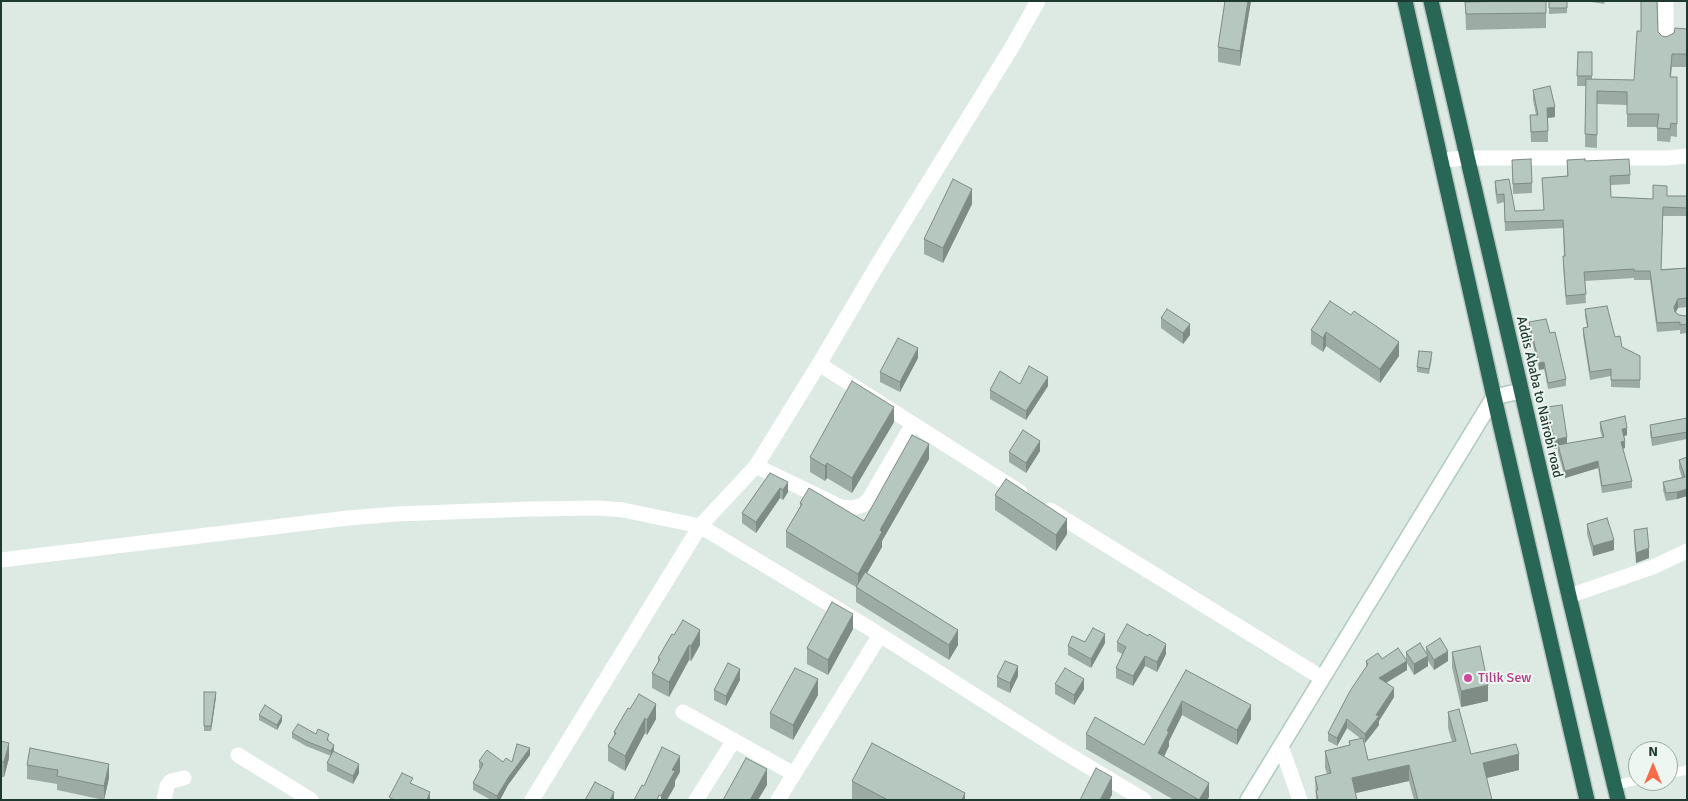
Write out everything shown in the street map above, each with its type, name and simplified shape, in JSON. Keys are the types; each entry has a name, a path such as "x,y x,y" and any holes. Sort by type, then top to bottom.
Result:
{"highway":[{"path":"1405,1 1587,800"},
{"name":"Addis Ababa to Nairobi road","path":"1431,1 1569,596 1617,792"}],"street":[{"path":"532,800 700,526 756,466 1012,47 1038,1"},
{"path":"1666,1 1666,41"},
{"path":"1441,160 1467,158 1657,158 1687,156"},
{"path":"819,364 1120,555 1322,678"},
{"path":"1248,800 1494,397 1521,390"},
{"path":"756,466 841,507 851,508 862,505 869,499 913,424"},
{"path":"1,560 338,519 397,514 600,508 623,510 700,526 880,634 1056,747 1144,800"},
{"path":"1569,596 1653,568 1687,551"},
{"path":"778,800 880,634"},
{"path":"683,712 794,774"},
{"path":"696,800 734,740"},
{"path":"1281,746 1300,800"},
{"path":"238,755 311,800"},
{"path":"164,800 167,786 171,781 184,778"}],"lane":[{"path":"1617,792 1628,786"}],"building":[{"path":"1225,1 1248,1 1240,51 1218,47"},
{"path":"1546,1 1546,13 1466,14 1465,2"},
{"path":"1549,1 1567,1 1567,8 1549,8"},
{"path":"1641,1 1657,1 1658,32 1662,36 1666,37 1674,33 1675,28 1687,29 1687,54 1672,54 1670,77 1677,77 1677,124 1671,123 1670,129 1657,128 1659,114 1627,114 1627,92 1597,91 1597,135 1585,134 1586,79 1634,80 1637,31 1641,31"},
{"path":"1578,52 1592,52 1592,76 1577,76"},
{"path":"1550,86 1555,107 1547,108 1548,131 1531,132 1530,115 1538,115 1533,90"},
{"path":"1531,159 1532,183 1513,184 1512,160"},
{"path":"1585,159 1585,161 1629,159 1630,175 1610,176 1611,197 1653,199 1653,185 1667,186 1667,196 1687,196 1687,208 1663,207 1661,270 1687,268 1687,298 1678,299 1674,307 1675,312 1679,315 1687,316 1687,324 1680,325 1680,322 1657,323 1650,271 1634,271 1634,269 1584,272 1586,294 1566,296 1563,220 1505,222 1504,194 1497,195 1495,181 1509,179 1515,211 1544,210 1542,178 1568,176 1567,160"},
{"path":"953,179 972,189 943,248 924,239"},
{"path":"1330,301 1351,315 1354,311 1399,342 1380,369 1326,332 1323,338 1311,330"},
{"path":"1607,306 1615,337 1620,336 1622,347 1640,356 1640,380 1611,380 1611,369 1590,372 1583,328 1588,327 1585,309"},
{"path":"1167,309 1190,324 1183,333 1161,318"},
{"path":"1546,319 1550,333 1555,332 1566,379 1548,383 1544,362 1539,363 1529,322"},
{"path":"898,338 918,348 900,382 880,372"},
{"path":"1419,351 1432,352 1429,369 1417,367"},
{"path":"1029,366 1048,377 1026,411 990,390 1000,371 1020,384"},
{"path":"852,381 894,407 852,478 827,463 825,466 810,457"},
{"path":"1562,405 1567,437 1554,440 1547,407"},
{"path":"1625,416 1627,428 1622,429 1625,441 1621,442 1632,481 1602,486 1598,461 1565,471 1558,445 1604,437 1600,422"},
{"path":"1687,418 1687,432 1652,438 1650,425"},
{"path":"1023,430 1040,441 1026,463 1009,452"},
{"path":"912,435 929,444 880,530 882,532 858,574 786,531 809,488 864,521"},
{"path":"1687,457 1687,489 1666,493 1663,482 1685,477 1679,460"},
{"path":"770,473 788,482 783,490 780,488 756,522 742,513"},
{"path":"1006,479 1067,519 1056,535 995,495"},
{"path":"1607,518 1614,540 1593,546 1587,524"},
{"path":"1647,528 1649,548 1636,553 1634,530"},
{"path":"865,572 958,630 949,645 856,587"},
{"path":"832,602 853,614 828,660 807,648"},
{"path":"683,620 700,630 691,646 689,645 669,682 652,673 660,659 658,658 672,634 674,635"},
{"path":"1127,624 1166,644 1157,662 1145,656 1133,676 1116,668 1126,647 1117,642"},
{"path":"1093,628 1105,634 1091,659 1068,646 1072,636 1085,642"},
{"path":"1440,638 1448,651 1434,660 1426,647"},
{"path":"1420,643 1428,656 1414,664 1406,652"},
{"path":"1480,646 1488,685 1461,691 1452,652"},
{"path":"1398,648 1407,661 1379,678 1394,688 1376,715 1379,716 1365,734 1347,719 1337,738 1328,733 1350,691 1368,664 1366,661 1378,653 1382,659"},
{"path":"1005,661 1018,666 1010,683 997,677"},
{"path":"728,663 740,669 726,696 714,690"},
{"path":"795,668 818,679 793,725 770,713"},
{"path":"1065,668 1084,679 1074,695 1055,684"},
{"path":"1186,670 1251,705 1237,730 1182,701 1158,753 1209,783 1199,800 1086,734 1095,717 1144,745"},
{"path":"204,692 216,692 211,726 204,726"},
{"path":"639,694 656,704 647,720 645,718 625,756 608,746 628,708 630,709"},
{"path":"265,705 282,716 277,725 259,715"},
{"path":"1459,709 1471,754 1516,744 1519,754 1483,763 1492,800 1418,800 1409,765 1352,778 1357,800 1318,800 1315,777 1331,773 1325,751 1350,745 1349,741 1363,738 1368,760 1456,741 1448,712"},
{"path":"298,724 316,734 318,729 329,734 327,740 334,745 331,751 292,733"},
{"path":"1,741 9,743 4,762 1,762"},
{"path":"872,743 965,793 962,800 888,800 852,781"},
{"path":"517,744 530,748 497,796 473,783 483,764 479,761 487,750 503,762 506,758 512,762"},
{"path":"662,747 680,756 672,770 675,771 657,800 634,800 642,785 644,786"},
{"path":"30,748 109,764 104,786 57,776 58,770 27,765"},
{"path":"333,751 359,764 353,776 327,763"},
{"path":"746,758 767,769 750,800 723,800"},
{"path":"1096,768 1112,777 1100,800 1080,800"},
{"path":"402,773 413,778 410,783 430,792 427,800 394,800 389,797"},
{"path":"595,782 614,792 610,800 585,800"}],"place":[{"name":"Tilik Sew","path":"1468,678"}]}
